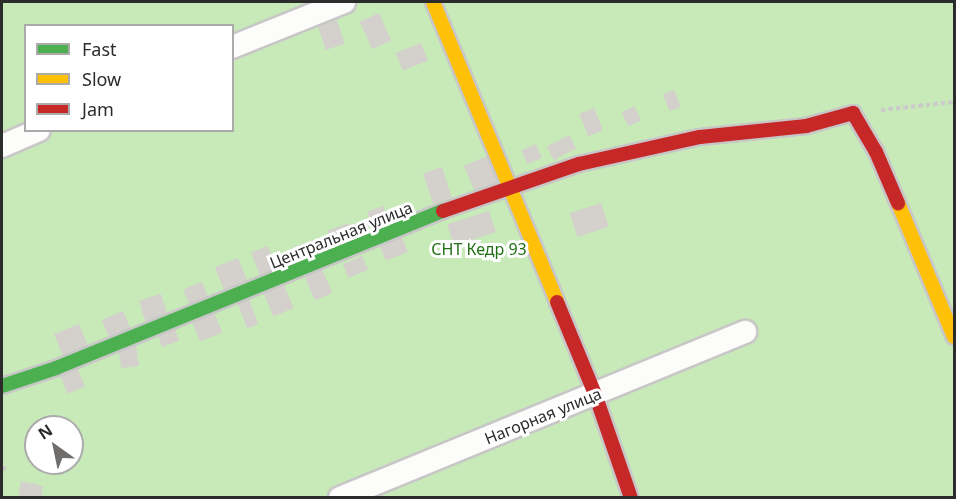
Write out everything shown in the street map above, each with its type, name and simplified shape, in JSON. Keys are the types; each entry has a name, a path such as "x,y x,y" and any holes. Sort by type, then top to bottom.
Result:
{"street":[{"path":"234,46 344,2"},
{"path":"433,2 512,187 595,394 631,498"},
{"path":"853,113 876,152 954,337"},
{"name":"Центральная улица","path":"2,386 512,187 579,164 700,137 806,126 853,113"},
{"path":"2,146 34,132"},
{"name":"Нагорная улица","path":"340,498 745,332"}],"path":[{"path":"853,113 954,102"}],"green space":[{"name":"СНТ Кедр 93","path":"2,2 954,2 954,497 2,497"}],"building":[{"path":"379,13 391,40 372,49 360,22"},
{"path":"337,20 345,44 326,50 318,26"},
{"path":"421,43 428,61 403,70 396,53"},
{"path":"674,90 681,107 670,111 663,94"},
{"path":"634,106 641,120 629,127 622,112"},
{"path":"594,108 603,130 588,136 579,114"},
{"path":"569,135 576,148 554,160 547,147"},
{"path":"536,144 542,158 527,164 521,150"},
{"path":"487,156 498,182 475,192 464,166"},
{"path":"442,167 452,197 433,204 423,173"},
{"path":"601,203 609,227 577,237 570,213"},
{"path":"383,206 389,222 373,228 367,212"},
{"path":"489,211 496,232 454,246 447,225"},
{"path":"349,223 354,237 333,245 327,231"},
{"path":"402,237 408,252 386,261 380,246"},
{"path":"310,241 315,254 298,261 293,247"},
{"path":"268,246 277,269 260,276 251,252"},
{"path":"362,256 368,270 349,278 343,264"},
{"path":"238,258 247,280 224,290 215,267"},
{"path":"322,269 332,293 315,300 305,276"},
{"path":"202,282 208,297 189,304 183,289"},
{"path":"284,285 294,308 274,317 264,294"},
{"path":"161,294 167,314 145,321 139,301"},
{"path":"249,299 258,324 247,328 238,303"},
{"path":"123,311 132,332 111,341 102,320"},
{"path":"214,312 222,332 200,341 192,321"},
{"path":"79,324 89,349 64,359 54,334"},
{"path":"175,329 179,341 162,347 158,335"},
{"path":"136,345 139,366 121,368 118,348"},
{"path":"77,367 85,386 68,394 60,374"},
{"path":"21,481 43,486 41,498 18,498"}],"traffic: fast":[{"path":"2,386 56,368 443,211"}],"traffic: slow":[{"path":"433,2 557,302"},
{"path":"898,203 954,337"}],"traffic: jam":[{"path":"443,211 579,164 700,137 806,126 853,113 876,152 898,203"},
{"path":"557,302 595,394 631,498"}]}
